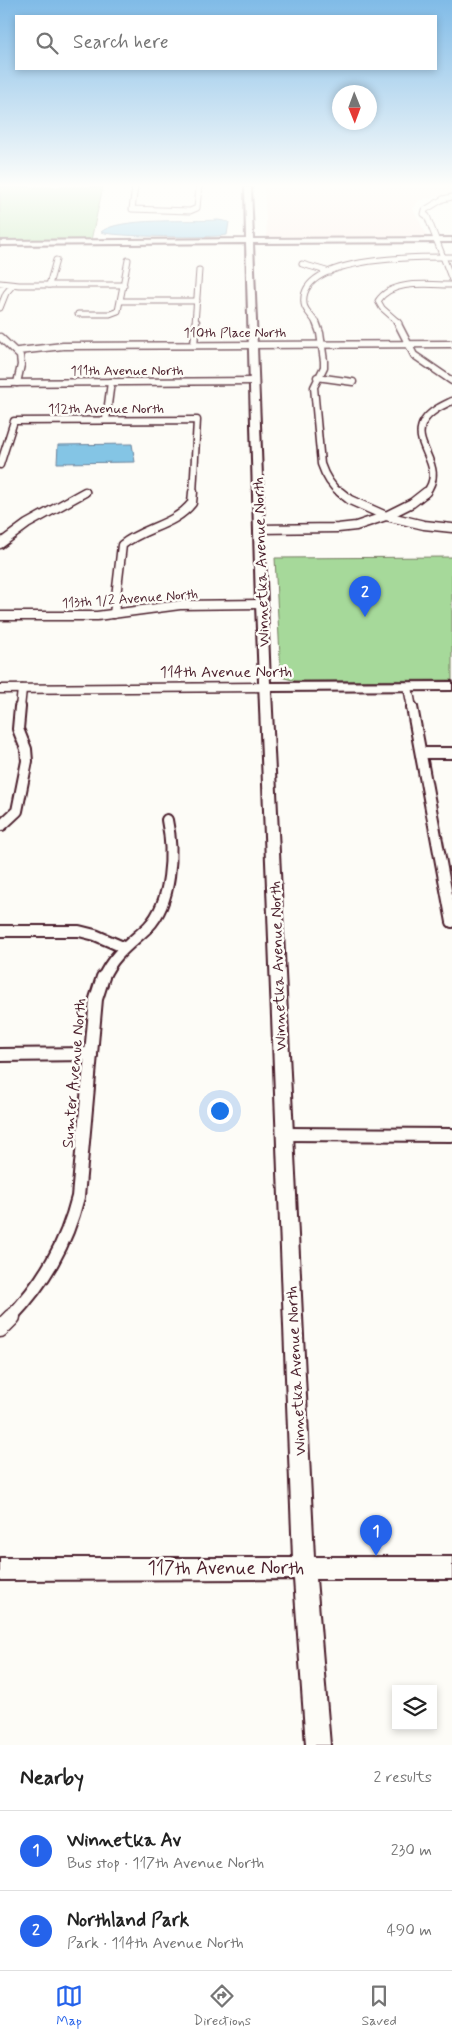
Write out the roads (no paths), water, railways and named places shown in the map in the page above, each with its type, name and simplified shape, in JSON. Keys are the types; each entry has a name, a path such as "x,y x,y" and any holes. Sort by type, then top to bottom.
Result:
{"street":[{"path":"49,285 54,268"},
{"path":"78,314 115,313 119,309 127,268"},
{"name":"Winnetka Avenue North","path":"251,268 258,529 284,1134 304,1567 318,1745"},
{"path":"318,268 330,272"},
{"path":"340,268 312,282 304,295 306,308 317,324 324,367 317,377 314,394 321,464 324,473 335,489 350,500 386,516 424,525 452,528"},
{"path":"447,268 452,280"},
{"path":"194,345 199,270"},
{"path":"0,283 13,285 124,285"},
{"path":"0,308 6,293 13,285"},
{"path":"452,285 401,287 387,291 379,298 380,304 400,324 414,356 452,381"},
{"path":"121,301 197,301"},
{"path":"0,337 18,351 22,364 17,383"},
{"name":"110th Place North","path":"18,351 63,346 452,344"},
{"path":"317,377 353,382"},
{"path":"106,420 110,382"},
{"name":"111th Avenue North","path":"0,383 254,382"},
{"path":"258,529 356,526 386,516 417,499 433,483 434,475 420,438 420,430 428,416 452,401"},
{"name":"112th Avenue North","path":"0,465 14,421 198,420 192,503 188,510 175,521 136,534 122,545 114,614"},
{"path":"0,544 27,524 86,492"},
{"name":"113th 1/2 Avenue North","path":"0,616 114,614 180,605 261,604"},
{"name":"114th Avenue North","path":"0,689 452,686"},
{"path":"408,687 422,753 452,922"},
{"path":"2,825 17,811 27,761 26,750 18,729 22,689"},
{"path":"422,753 452,753"},
{"name":"Sumter Avenue North","path":"0,1329 45,1279 62,1250 73,1222 78,1197 96,999 100,981 108,965 123,947 148,927 159,913 165,899 170,833 167,820"},
{"path":"0,931 79,931 95,935 123,947"},
{"path":"0,1055 91,1054"},
{"path":"284,1134 452,1135"},
{"name":"117th Avenue North","path":"0,1569 452,1568"}],"water":[{"path":"132,444 135,462 57,463 58,445"}],"place":[{"name":"Northland Park","path":"365,617"},
{"name":"Winnetka Av","path":"376,1556"}]}
